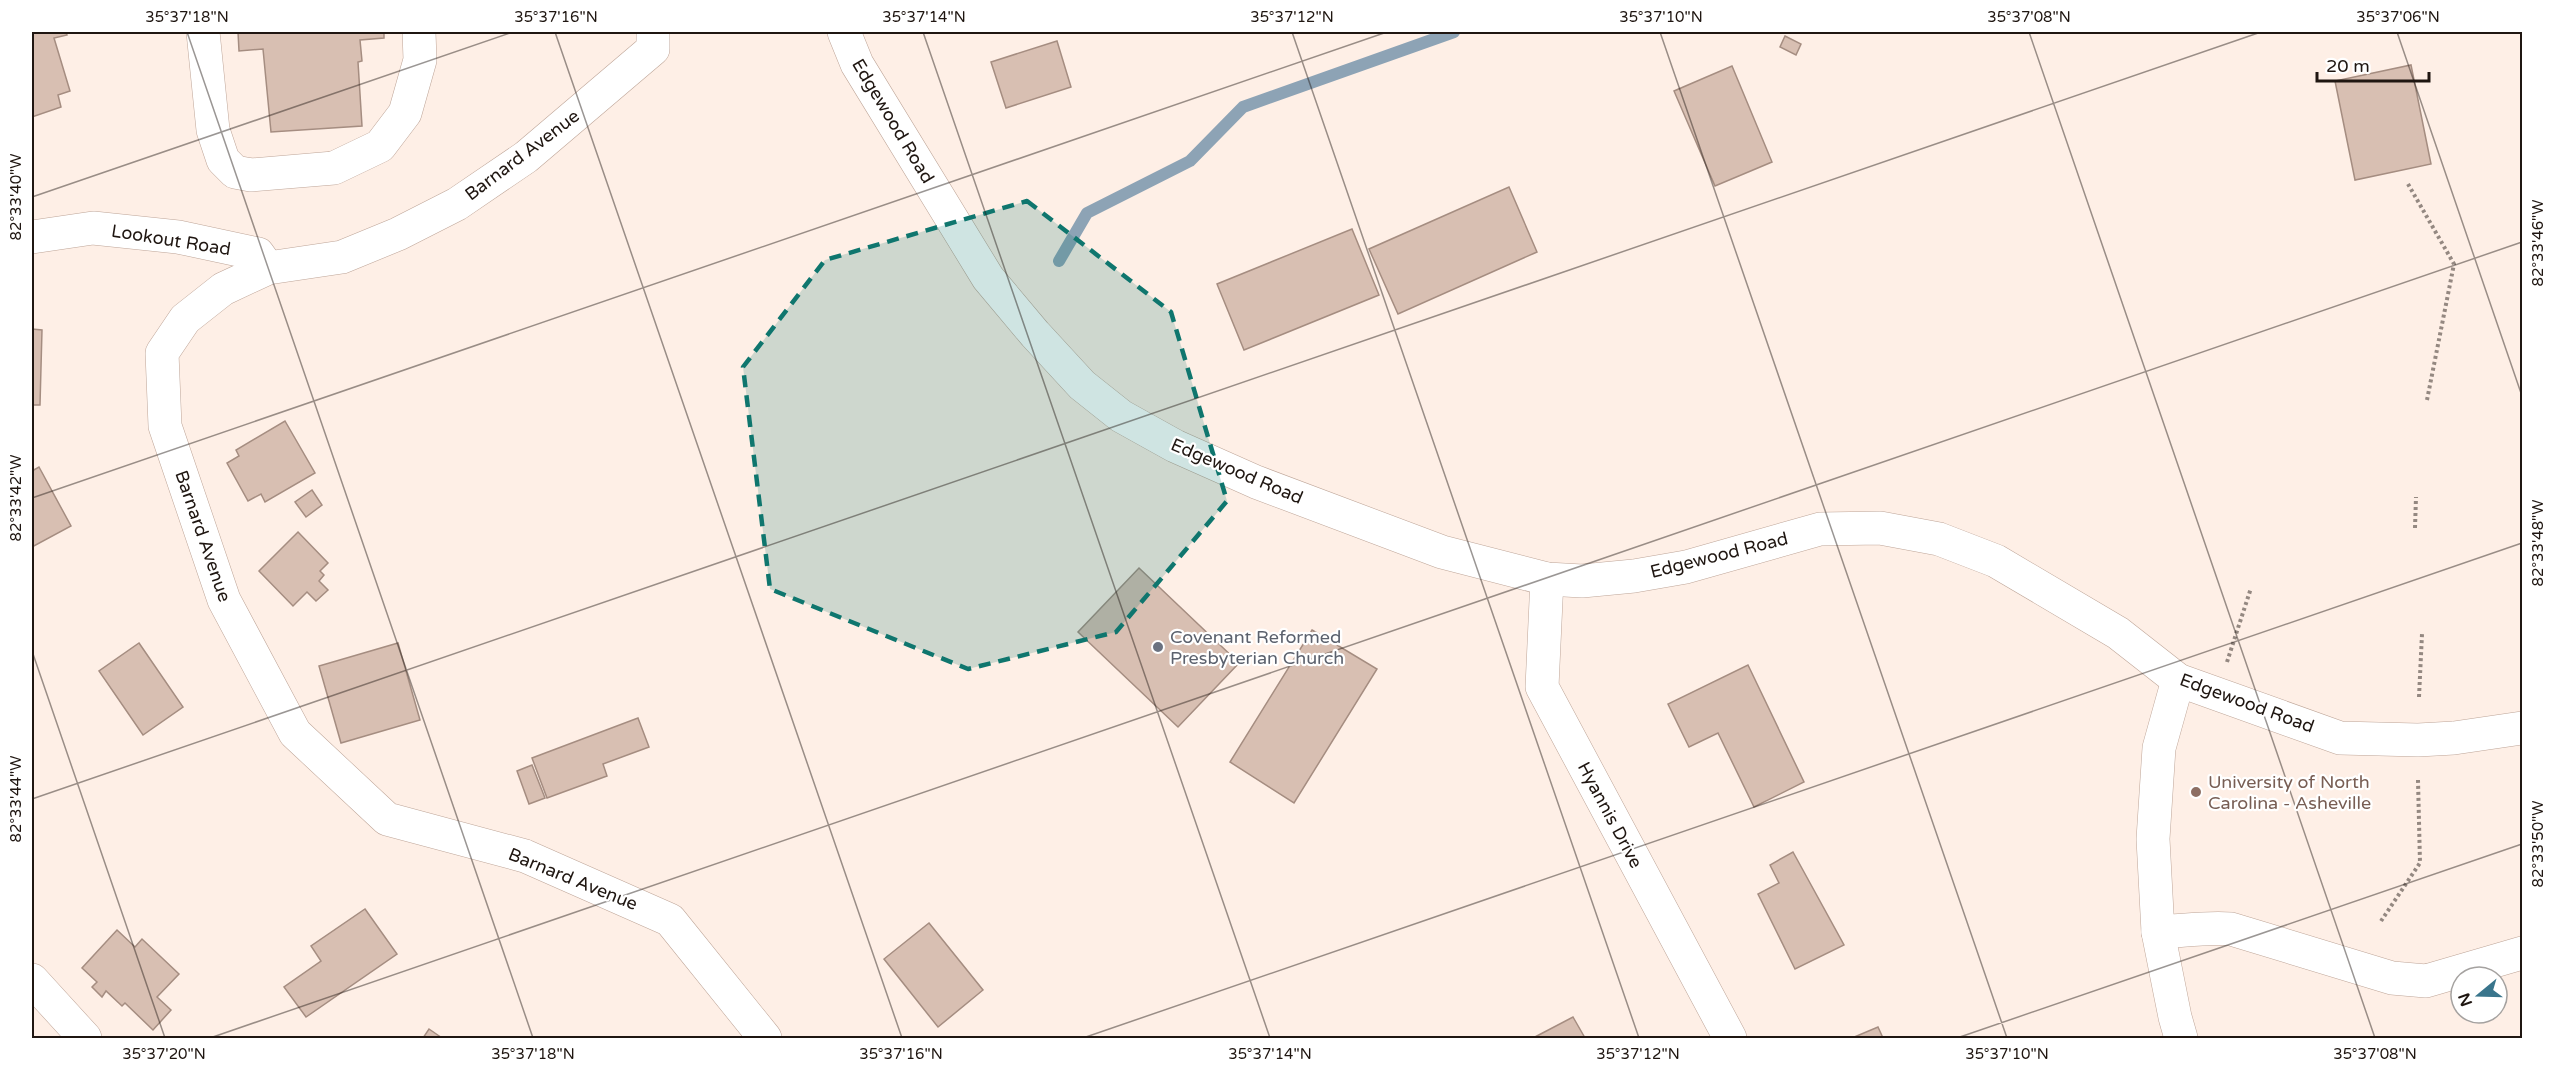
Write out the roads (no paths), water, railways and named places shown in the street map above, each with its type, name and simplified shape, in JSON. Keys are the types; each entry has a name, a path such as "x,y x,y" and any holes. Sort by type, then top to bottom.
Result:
{"street":[{"path":"203,32 213,130 223,159 235,172 251,175 334,168 380,146 405,113 420,60 419,32"},
{"name":"Barnard Avenue","path":"653,32 653,50 526,157 457,204 398,234 342,257 268,268 224,289 185,319 162,353 165,426 224,600 295,733 387,819 525,856 670,920 765,1038"},
{"name":"Edgewood Road","path":"844,32 857,64 988,278 1035,334 1090,391 1121,416 1175,446 1256,482 1442,552 1547,579 1582,581 1634,576 1686,567 1820,529 1880,528 1939,539 1995,561 2118,633 2178,680 2340,738 2418,740 2454,738 2523,728"},
{"name":"Lookout Road","path":"32,237 93,228 178,237 258,254 268,268"},
{"name":"Hyannis Drive","path":"1547,579 1542,687 1730,1038"},
{"path":"2178,680 2159,748 2153,838 2158,932 2181,1038"},
{"path":"2158,932 2184,931 2204,927 2231,929 2264,937 2392,978 2426,981 2523,953"},
{"path":"32,980 85,1038"}],"waterway":[{"path":"1059,261 1087,213 1190,161 1243,107 1454,32"}],"place":[{"name":"Covenant Reformed Presbyterian Church","path":"1158,647"},
{"name":"University of North Carolina - Asheville","path":"2196,792"}]}
